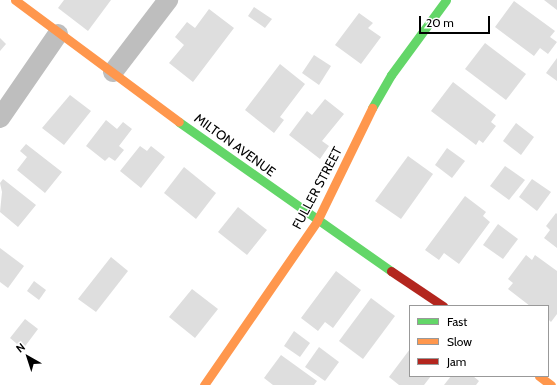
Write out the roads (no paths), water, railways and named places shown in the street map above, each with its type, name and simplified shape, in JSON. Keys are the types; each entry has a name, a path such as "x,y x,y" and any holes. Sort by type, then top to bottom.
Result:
{"street":[{"name":"MILTON AVENUE","path":"15,0 58,34 317,220 442,305"},
{"path":"112,72 168,0"},
{"name":"FULLER STREET","path":"204,385 317,220 375,103 392,75 446,0"},
{"path":"0,118 58,34"},
{"path":"540,377 551,385"}]}
